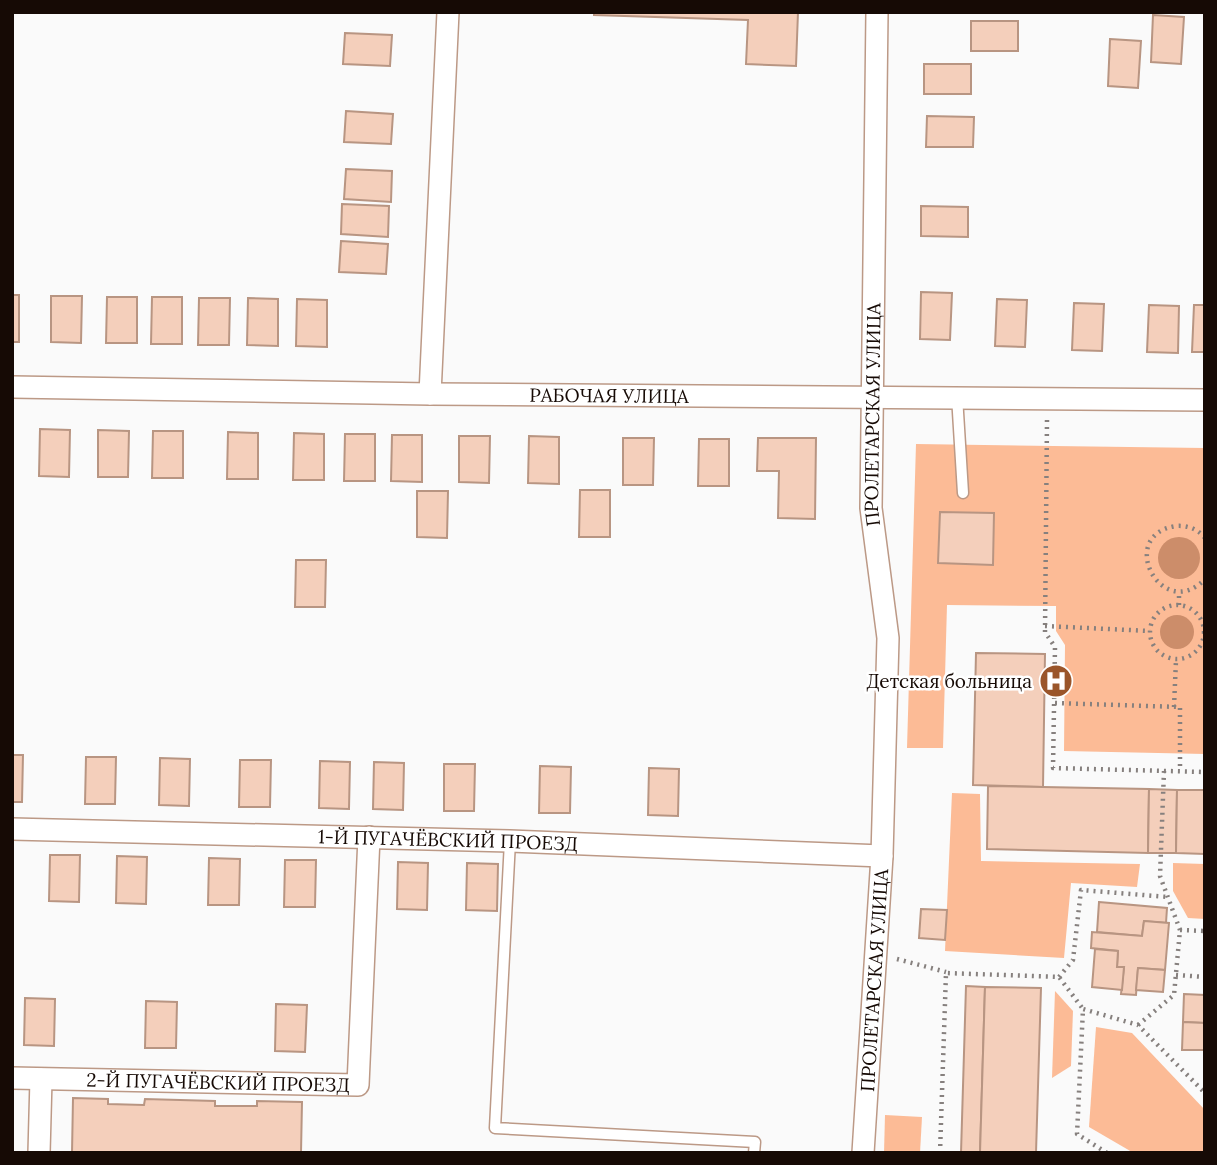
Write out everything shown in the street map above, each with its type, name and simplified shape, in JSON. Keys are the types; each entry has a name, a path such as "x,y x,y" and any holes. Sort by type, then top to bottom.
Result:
{"street":[{"path":"430,394 448,12"},
{"name":"ПРОЛЕТАРСКАЯ УЛИЦА","path":"863,1153 882,856 888,638 871,508 877,12"},
{"name":"РАБОЧАЯ УЛИЦА","path":"12,387 430,394 873,395 1205,400"},
{"name":"1-Й ПУГАЧЁВСКИЙ ПРОЕЗД","path":"12,829 510,841 882,856"},
{"name":"2-Й ПУГАЧЁВСКИЙ ПРОЕЗД","path":"12,1078 358,1085 369,837"},
{"path":"39,1153 41,1079"}],"lane":[{"path":"957,396 963,493"},
{"path":"510,841 495,1128 755,1142 754,1153"}],"path":[{"path":"1048,398 1045,632 1055,647 1052,768 1205,772"},
{"path":"1205,538 1192,528 1179,526 1156,535 1149,546 1148,571 1156,582 1179,592 1192,589 1205,579"},
{"path":"1179,592 1179,605"},
{"path":"1179,605 1197,614 1205,634 1196,653 1176,660 1157,651 1150,631 1159,612 1179,605"},
{"path":"1045,625 1150,631"},
{"path":"1174,707 1176,660"},
{"path":"1055,703 1181,707 1180,771"},
{"path":"1138,1025 1174,995 1180,930 1160,876 1164,771"},
{"path":"1059,977 1073,960 1081,890 1168,897"},
{"path":"1180,930 1205,931"},
{"path":"876,956 918,962 946,973 1059,977"},
{"path":"940,1153 946,973"},
{"path":"1176,975 1205,976"},
{"path":"1059,977 1083,1009 1138,1025 1205,1093"},
{"path":"1083,1009 1077,1134 1107,1153"}],"shaded area":[{"path":"916,444 1205,448 1205,754 1064,751 1065,645 1056,631 1056,606 947,605 943,748 907,748"},
{"path":"1179,537 1194,543 1200,558 1194,573 1179,579 1164,573 1158,558 1164,543"},
{"path":"1177,615 1189,620 1194,632 1189,644 1177,649 1165,644 1160,632 1165,620"},
{"path":"952,793 980,794 981,861 1140,864 1137,887 1071,883 1064,958 945,951"},
{"path":"1173,863 1205,864 1205,919 1188,918 1173,891"},
{"path":"1055,991 1073,1011 1071,1066 1052,1078"},
{"path":"1096,1027 1132,1033 1205,1110 1205,1153 1132,1152 1089,1127"},
{"path":"885,1115 922,1117 920,1153 884,1153"}],"building":[{"path":"594,12 798,12 796,66 746,64 748,20 594,15"},
{"path":"1153,15 1184,17 1181,64 1151,62"},
{"path":"971,21 1018,21 1018,51 971,51"},
{"path":"345,33 392,35 390,66 343,64"},
{"path":"1110,39 1141,41 1138,88 1108,86"},
{"path":"924,64 971,64 971,94 924,94"},
{"path":"346,111 393,114 391,144 344,142"},
{"path":"927,116 974,117 973,147 926,147"},
{"path":"346,169 392,171 391,202 344,199"},
{"path":"342,204 389,206 388,237 341,234"},
{"path":"921,206 968,207 968,237 921,236"},
{"path":"341,241 388,244 386,274 339,272"},
{"path":"921,292 952,293 950,340 920,339"},
{"path":"12,295 19,295 19,342 12,342"},
{"path":"51,296 82,296 81,343 51,342"},
{"path":"107,297 137,297 137,343 106,343"},
{"path":"152,297 182,297 182,344 151,344"},
{"path":"199,298 230,298 229,345 198,345"},
{"path":"248,298 278,299 278,346 247,345"},
{"path":"297,299 327,300 327,347 296,346"},
{"path":"997,299 1027,300 1025,347 995,346"},
{"path":"1074,303 1104,304 1102,351 1072,350"},
{"path":"1149,305 1179,306 1178,353 1147,352"},
{"path":"1194,305 1205,305 1205,352 1192,352"},
{"path":"40,429 70,430 69,477 39,476"},
{"path":"98,430 129,431 128,477 98,477"},
{"path":"153,431 183,431 183,478 152,478"},
{"path":"228,432 258,433 258,479 227,479"},
{"path":"294,433 324,434 324,480 293,480"},
{"path":"345,434 375,434 375,481 344,481"},
{"path":"392,435 422,435 422,482 391,481"},
{"path":"459,436 490,436 489,483 459,482"},
{"path":"529,436 559,437 559,484 528,483"},
{"path":"623,438 654,438 653,485 623,485"},
{"path":"758,438 816,438 815,519 778,518 779,471 757,471"},
{"path":"699,439 729,439 729,486 698,486"},
{"path":"580,490 610,490 610,537 579,537"},
{"path":"417,491 448,491 447,538 417,537"},
{"path":"940,512 994,513 993,565 938,563"},
{"path":"296,560 326,560 325,607 295,607"},
{"path":"976,653 1045,654 1043,787 973,785"},
{"path":"12,755 23,755 22,802 12,802"},
{"path":"86,757 116,757 115,804 85,804"},
{"path":"160,758 190,759 189,806 159,805"},
{"path":"240,760 271,760 270,807 239,807"},
{"path":"320,761 350,762 349,809 319,808"},
{"path":"374,762 404,763 403,810 373,809"},
{"path":"444,764 475,764 474,811 444,811"},
{"path":"540,766 571,767 570,813 539,813"},
{"path":"649,768 679,769 678,816 648,815"},
{"path":"988,786 1149,789 1148,853 987,849"},
{"path":"1149,789 1177,790 1176,853 1148,853"},
{"path":"1177,790 1205,790 1205,854 1176,853"},
{"path":"50,855 80,855 79,902 49,901"},
{"path":"117,856 147,857 146,904 116,903"},
{"path":"209,858 240,859 239,905 208,905"},
{"path":"285,860 316,860 315,907 284,907"},
{"path":"398,862 428,863 427,910 397,909"},
{"path":"467,863 498,864 497,911 466,910"},
{"path":"1099,902 1167,908 1166,923 1144,921 1142,936 1097,932"},
{"path":"921,909 947,910 945,940 919,938"},
{"path":"1144,921 1169,923 1165,970 1138,968 1136,995 1121,994 1124,967 1117,967 1118,951 1091,948 1092,932 1142,936"},
{"path":"1095,949 1118,951 1117,967 1124,967 1122,990 1092,987"},
{"path":"1138,968 1165,970 1163,992 1136,990"},
{"path":"966,986 985,987 980,1153 961,1153"},
{"path":"985,987 1041,988 1036,1153 980,1153"},
{"path":"1184,994 1205,995 1205,1023 1183,1022"},
{"path":"25,998 55,999 54,1046 24,1045"},
{"path":"146,1001 177,1002 176,1048 145,1048"},
{"path":"276,1004 307,1005 305,1052 275,1051"},
{"path":"1183,1022 1205,1023 1205,1050 1182,1050"},
{"path":"73,1098 108,1099 108,1104 144,1105 145,1099 215,1101 215,1106 257,1106 257,1101 302,1102 301,1153 72,1153"}],"place":[{"name":"Детская больница","path":"1056,681"}]}
